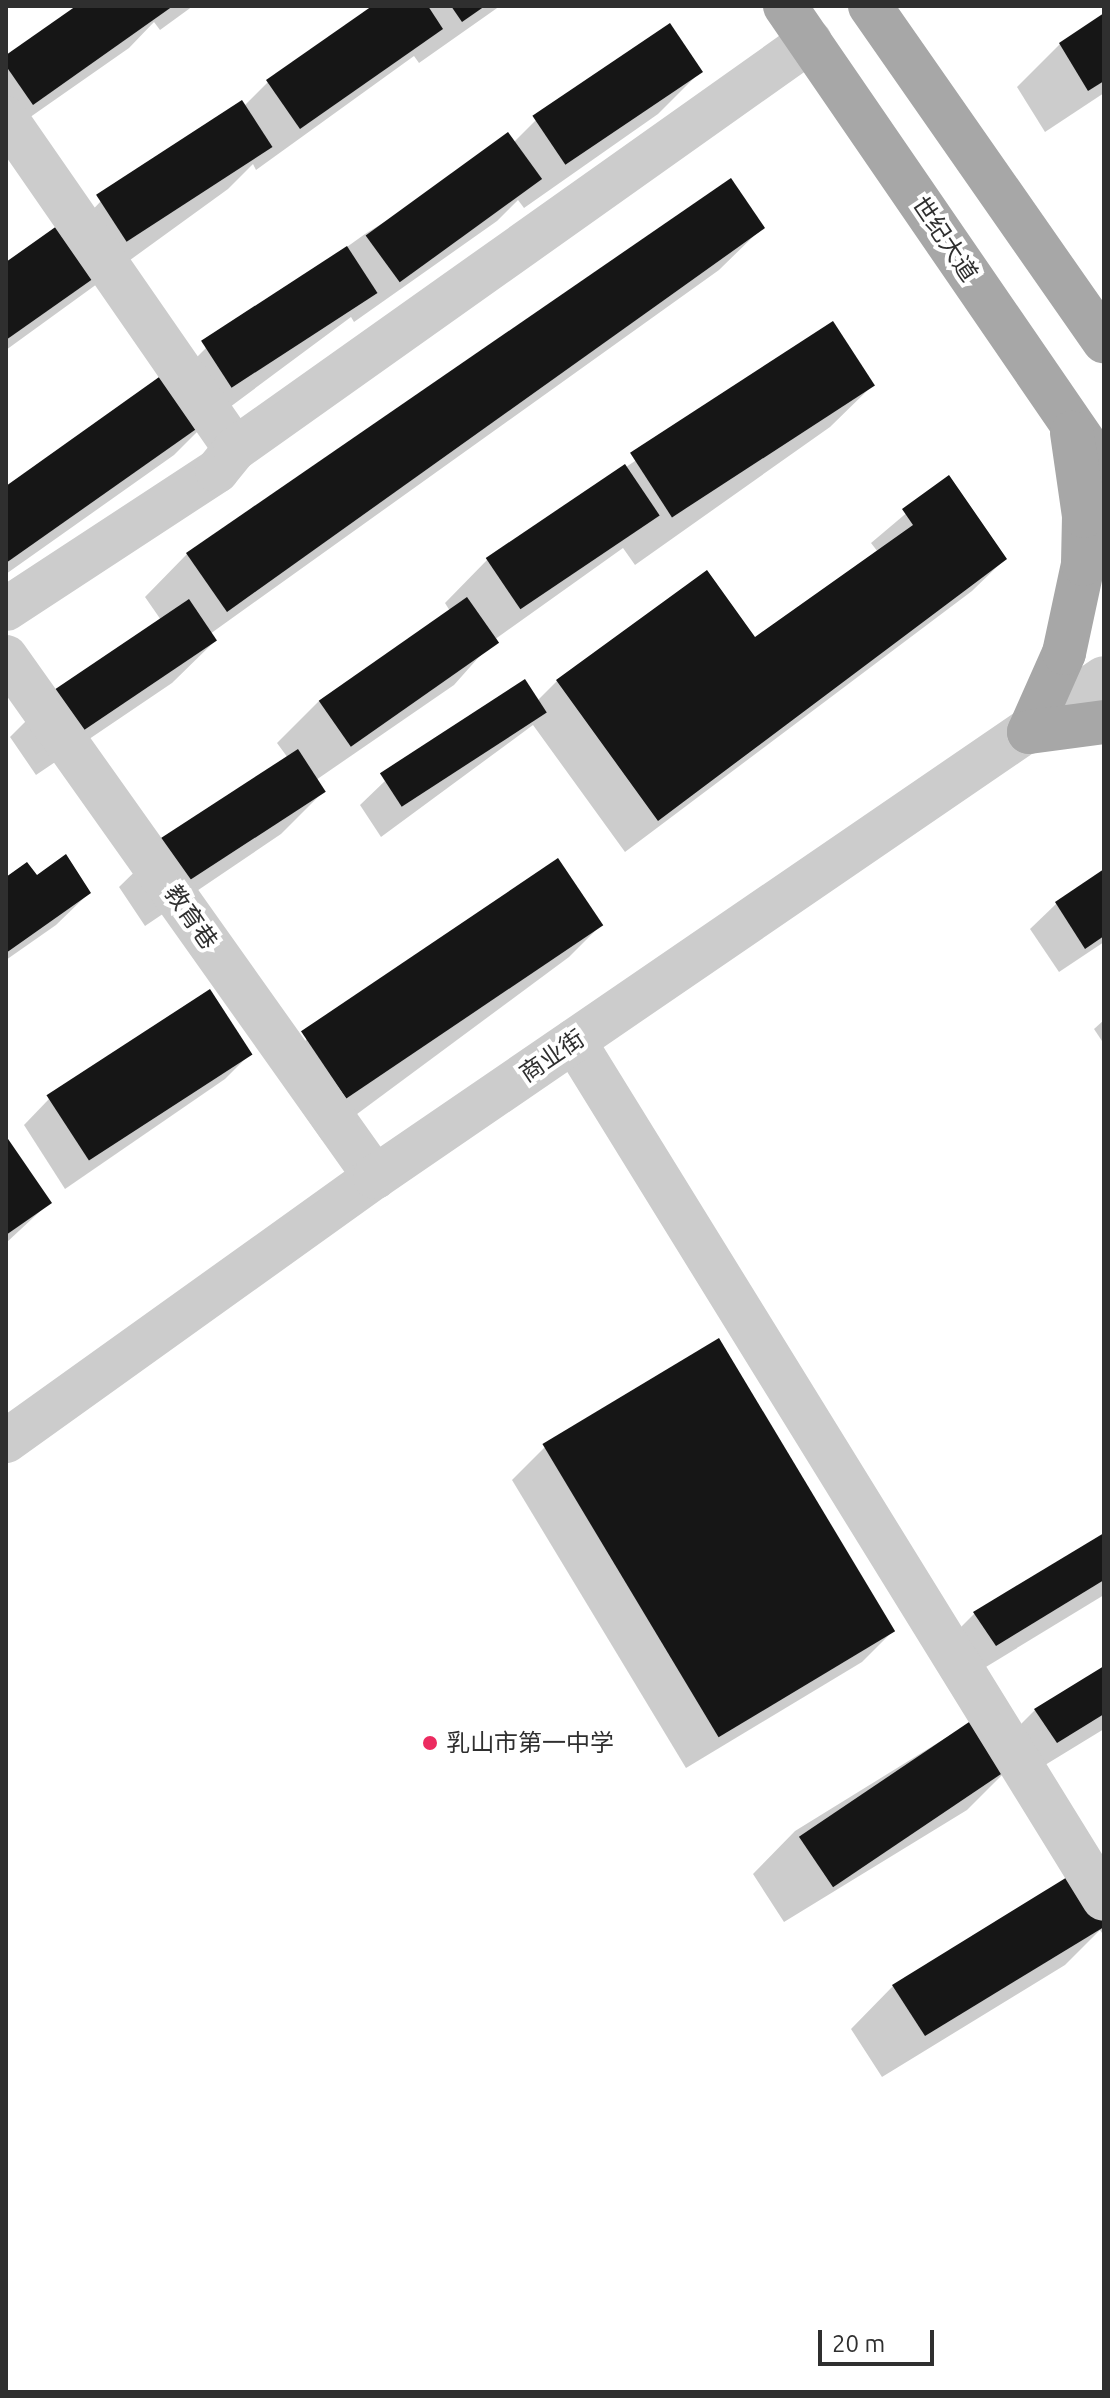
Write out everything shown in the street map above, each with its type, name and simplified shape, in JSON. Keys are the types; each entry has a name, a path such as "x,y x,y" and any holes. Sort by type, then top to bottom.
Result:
{"main road":[{"name":"世纪大道","path":"785,6 1104,471"},
{"path":"870,6 1104,342"},
{"path":"1029,732 1064,653 1083,564 1084,516 1070,422"},
{"path":"1029,732 1104,722"}],"street":[{"path":"6,609 217,471 235,449 810,41"},
{"path":"6,118 235,449"},
{"name":"教育巷","path":"6,657 375,1177"},
{"name":"商业街","path":"6,1441 375,1177 1104,678"},
{"path":"574,1041 1104,1899"}],"building":[{"path":"76,6 173,6 33,105 6,66 6,55"},
{"path":"372,6 428,6 443,29 300,129 266,80"},
{"path":"451,6 485,6 462,22"},
{"path":"1104,13 1104,81 1088,91 1059,43"},
{"path":"670,23 703,72 565,165 532,116"},
{"path":"242,100 272,147 127,242 96,195"},
{"path":"508,132 542,179 400,282 366,235"},
{"path":"731,178 765,228 227,612 186,553"},
{"path":"78,211 114,264 6,340 6,262"},
{"path":"347,246 377,293 232,388 201,341"},
{"path":"833,321 875,386 672,517 630,453"},
{"path":"183,360 219,413 6,563 6,486"},
{"path":"625,464 660,515 520,609 486,558"},
{"path":"949,475 1007,559 658,821 556,680 707,570 755,637 913,525 902,509"},
{"path":"467,597 499,643 351,747 319,701"},
{"path":"189,599 217,640 79,733 51,692"},
{"path":"525,679 547,713 402,807 380,773"},
{"path":"298,749 326,792 186,883 158,840"},
{"path":"66,854 91,893 6,953 6,877 27,862 37,875"},
{"path":"558,858 603,925 346,1099 301,1031"},
{"path":"1104,869 1104,936 1085,949 1055,902"},
{"path":"210,989 252,1054 89,1161 46,1095"},
{"path":"6,1136 52,1203 6,1235"},
{"path":"719,1338 895,1631 719,1737 542,1444"},
{"path":"1104,1533 1104,1580 996,1646 973,1612"},
{"path":"1104,1666 1104,1714 1057,1743 1034,1709"},
{"path":"978,1716 1012,1767 833,1887 799,1837"},
{"path":"1077,1871 1104,1913 1104,1927 925,2036 892,1985"}],"place":[{"name":"乳山市第一中学","path":"430,1743"}]}
